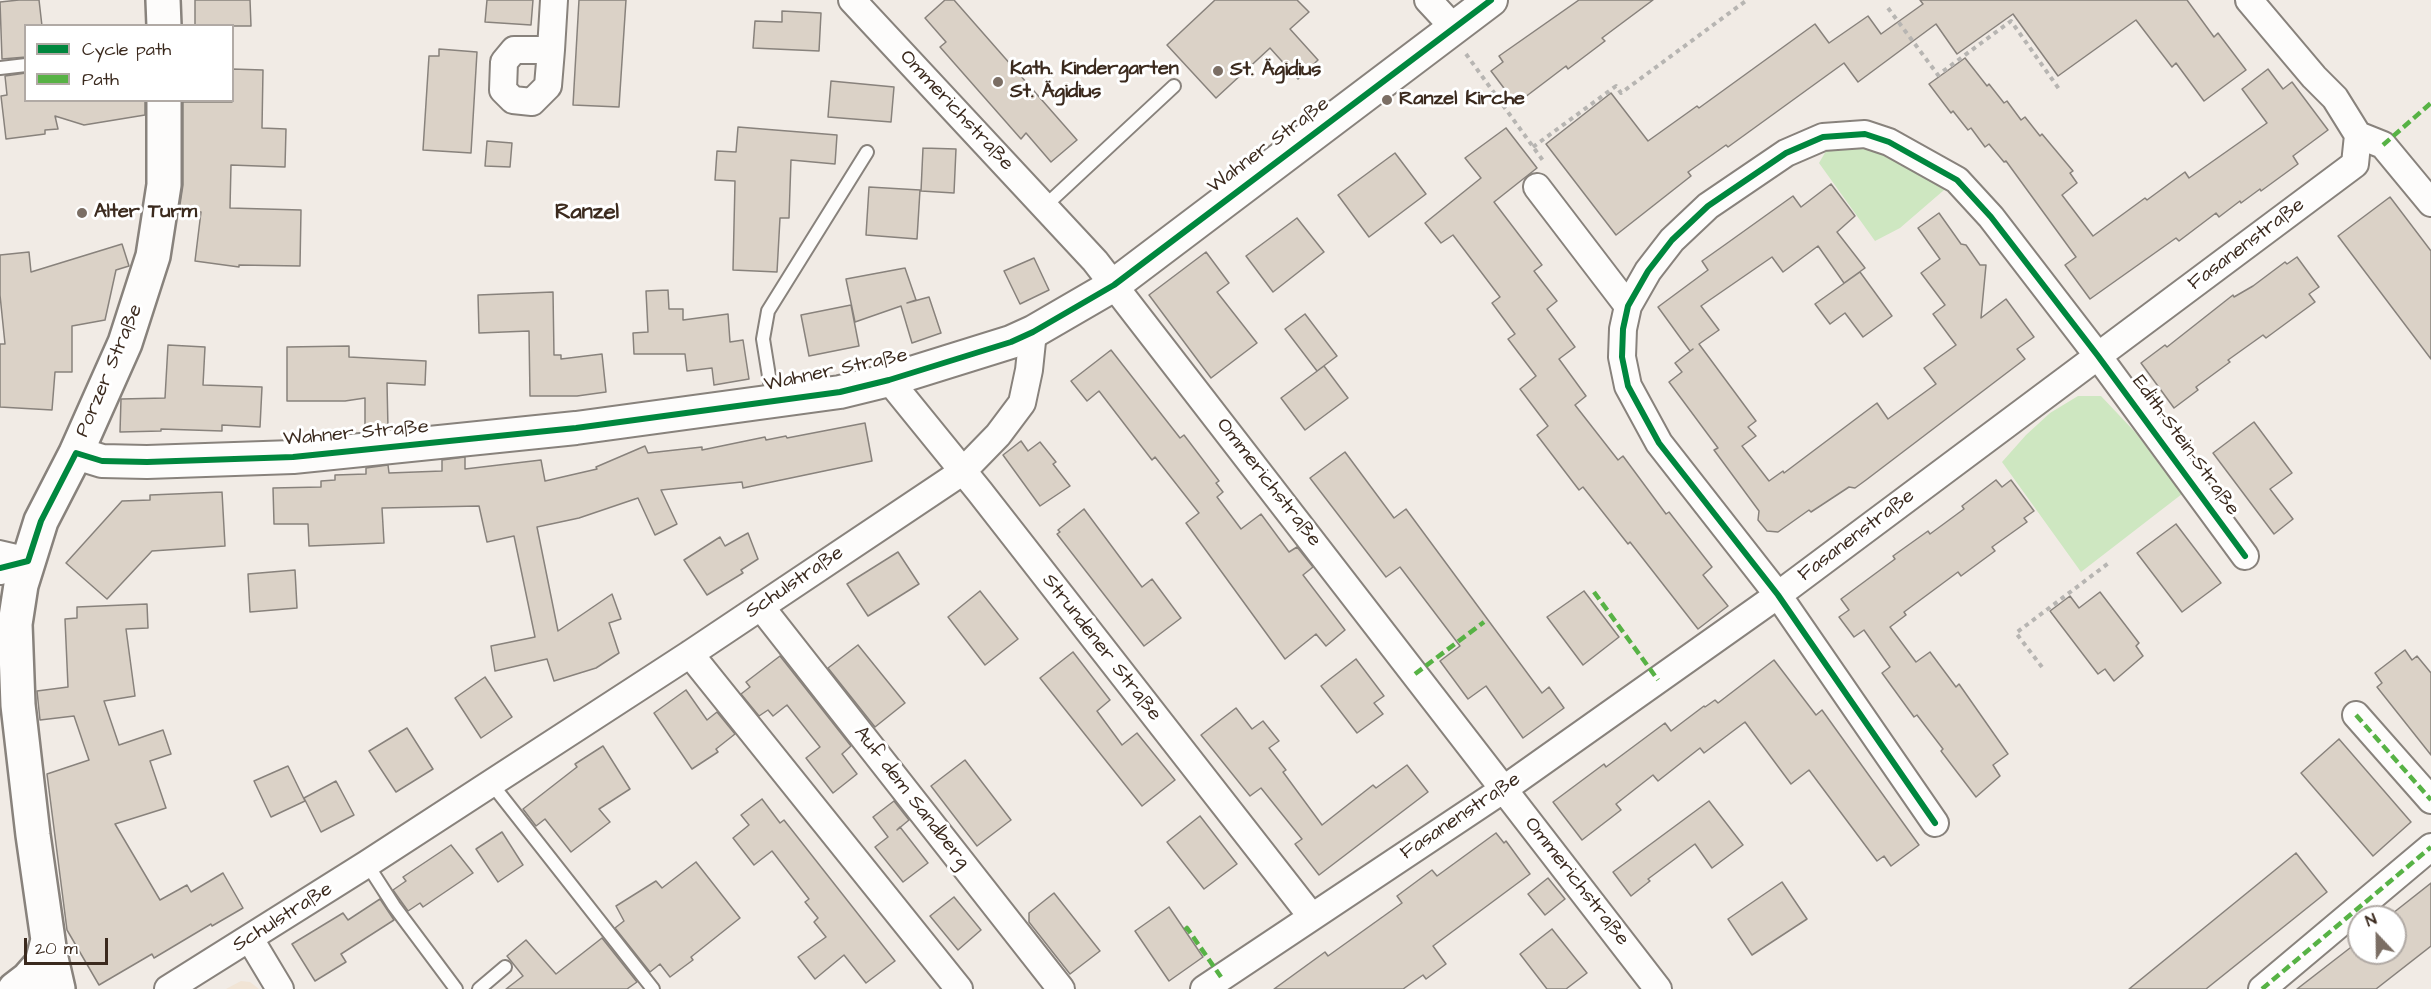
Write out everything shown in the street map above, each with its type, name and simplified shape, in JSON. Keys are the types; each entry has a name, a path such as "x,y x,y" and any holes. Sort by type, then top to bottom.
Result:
{"main road":[{"path":"163,0 164,24"},
{"name":"Porzer Straße","path":"58,989 48,940 33,835 15,666 15,624 21,585 14,557 41,521 76,453 124,343 153,256 164,185 164,102"},
{"path":"15,989 28,979 42,963 48,940"}],"street":[{"path":"551,50 554,0"},
{"name":"Ommerichstraße","path":"852,0 1045,206 1114,285 1658,989"},
{"path":"1428,0 1454,28"},
{"name":"Wahner Straße","path":"76,453 102,461 200,461 293,457 576,428 773,403 840,392 889,380 1011,342 1114,285 1491,0"},
{"path":"2249,0 2314,77 2335,98 2358,135 2383,145 2431,203"},
{"name":"Edith-Stein-Straße","path":"1935,823 1778,595 1659,443 1628,386 1622,357 1623,329 1628,306 1648,270 1672,240 1717,200 1786,153 1824,137 1865,134 1889,142 1957,180 1991,217 2098,356 2245,556"},
{"name":"Fasanenstraße","path":"1204,989 1504,789 1778,595 2355,164 2358,135"},
{"path":"1537,187 1628,306"},
{"name":"Schulstraße","path":"168,989 367,864 690,654 962,472 998,435 1022,403 1029,370 1032,332"},
{"name":"Strundener Straße","path":"889,380 1312,917"},
{"name":"Auf dem Sandberg","path":"761,607 1061,989"},
{"path":"690,654 959,989"},
{"path":"2356,715 2431,800"},
{"path":"2262,989 2431,848"},
{"path":"250,939 280,989"}],"lane":[{"path":"0,68 24,65"},
{"path":"1045,206 1174,86"},
{"name":"Wahner Straße","path":"773,403 763,339 768,311 867,152"},
{"path":"491,783 653,989"},
{"path":"367,864 394,906 456,989"},
{"path":"478,989 505,967"}],"path":[{"path":"1533,147 1616,86 1621,93 1747,0"},
{"path":"1888,8 1938,75 2011,21 2059,89"},
{"path":"2042,667 2016,633 2110,562"}],"shaded area":[{"path":"241,981 250,982 259,989 226,989"}],"green space":[{"path":"1866,143 1951,184 1900,228 1875,241 1819,163 1826,151"},
{"path":"2078,396 2101,396 2135,432 2182,494 2081,572 2002,462 2050,413"}],"building":[{"path":"39,0 42,24 24,24 24,57 2,59 0,2"},
{"path":"195,0 250,0 251,26 195,24"},
{"path":"487,0 533,0 531,25 485,22"},
{"path":"579,0 626,0 619,107 573,105"},
{"name":"Kath. Kindergarten St. Ägidius","path":"945,0 954,0 1077,140 1051,162 1026,133 1021,139 940,47 946,42 925,18"},
{"name":"St. Ägidius","path":"1215,0 1297,0 1309,12 1290,29 1318,60 1298,79 1270,48 1216,98 1167,45"},
{"path":"1579,0 1653,0 1602,38 1605,41 1568,69 1566,66 1516,104 1491,71 1503,62 1499,56"},
{"path":"1920,0 2187,0 2214,37 2218,33 2246,70 2204,101 2176,63 2172,67 2136,20 2058,76 2013,14 1957,54 1936,24 1858,82 1844,63 1728,147 1726,145 1688,172 1691,176 1616,235 1546,144 1611,93 1648,141 1697,106 1699,108 1815,24 1829,43 1868,16 1881,34 1923,4"},
{"path":"782,11 821,13 819,51 753,48 755,21 782,22"},
{"path":"439,49 477,52 471,153 423,150 429,56 439,56"},
{"path":"1965,58 1987,86 1989,84 2004,103 2007,101 2021,120 2025,117 2073,171 2070,173 2077,183 2062,195 2093,236 2185,172 2189,178 2267,123 2242,89 2268,69 2283,89 2292,82 2328,130 2293,156 2298,164 2261,191 2260,189 2241,203 2240,201 2219,217 2216,213 2179,241 2176,238 2090,299 2065,265 2076,257 2006,161 2004,162 1989,144 1985,147 1971,128 1968,130 1953,111 1951,113 1929,84"},
{"path":"234,69 263,70 262,128 286,129 285,167 231,165 230,208 301,210 300,266 239,265 239,267 195,261 201,212 179,211 183,185 183,102 234,102"},
{"path":"24,73 24,102 145,102 145,115 84,125 55,116 58,129 45,130 45,134 6,139 1,96 7,95 5,76"},
{"path":"831,81 894,87 891,122 828,117"},
{"path":"738,127 837,135 835,164 791,160 789,218 780,218 777,272 733,270 735,181 715,180 717,151 736,152"},
{"path":"1506,128 1537,168 1494,202 1542,265 1534,271 1557,301 1547,309 1575,347 1559,359 1586,396 1575,405 1618,460 1623,456 1666,514 1669,512 1712,567 1703,575 1728,606 1698,629 1630,542 1628,544 1583,487 1579,490 1537,435 1548,426 1520,389 1536,376 1508,339 1515,334 1492,303 1500,297 1453,235 1441,243 1425,223 1481,178 1465,158"},
{"path":"487,141 512,143 510,167 485,166"},
{"path":"923,148 956,149 954,193 921,191"},
{"path":"1395,153 1426,194 1369,237 1338,195"},
{"path":"1831,184 1855,216 1837,232 1865,268 1844,283 1818,246 1783,272 1772,257 1701,306 1719,330 1699,344 1756,421 1748,427 1756,436 1742,446 1769,481 1783,471 1784,473 1877,403 1888,419 1936,384 1924,368 1956,345 1933,314 1945,305 1921,273 1940,259 1918,228 1939,213 1961,244 1966,245 1980,265 1986,265 1981,318 2006,299 2034,337 2017,349 2025,359 1855,488 1849,487 1811,512 1809,510 1778,532 1767,531 1758,520 1759,511 1714,450 1718,448 1669,382 1682,372 1675,363 1693,349 1690,351 1658,307 1708,270 1702,261 1793,196 1801,207"},
{"path":"869,187 920,190 917,239 866,235"},
{"path":"2390,197 2431,251 2431,359 2338,236"},
{"path":"1297,218 1324,252 1273,292 1246,256"},
{"path":"122,244 129,266 116,270 105,320 72,326 72,372 55,372 52,410 0,407 0,344 5,344 0,295 0,255 29,252 31,272"},
{"path":"1206,252 1229,283 1217,292 1257,343 1211,378 1149,295"},
{"path":"2297,257 2319,287 2309,294 2315,302 2266,338 2263,335 2228,360 2230,362 2196,387 2198,390 2174,408 2141,363 2165,345 2167,347 2233,295 2234,297 2253,286 2285,262 2287,264"},
{"path":"1034,258 1049,290 1020,304 1004,271"},
{"path":"905,268 916,300 907,303 929,297 941,333 912,343 901,306 855,322 846,279"},
{"path":"1860,272 1892,316 1863,337 1845,313 1830,324 1815,304"},
{"path":"668,290 669,309 683,309 683,320 728,314 730,342 743,340 749,379 714,385 712,368 687,371 685,354 634,354 633,333 648,332 646,291"},
{"path":"553,292 554,355 561,355 561,359 602,354 606,392 577,396 530,396 529,331 479,333 478,295"},
{"path":"851,305 859,346 809,356 801,315"},
{"path":"1305,314 1337,356 1317,371 1285,329"},
{"path":"168,345 205,347 203,385 262,387 260,427 222,425 222,431 161,429 161,431 120,432 121,399 165,398"},
{"path":"349,346 349,357 426,361 425,385 387,383 388,429 365,431 365,398 345,401 287,401 287,347"},
{"path":"1111,350 1180,438 1184,435 1219,481 1216,483 1223,492 1217,497 1241,529 1261,514 1289,552 1297,547 1313,567 1303,575 1345,630 1326,646 1316,634 1285,659 1186,523 1199,513 1155,457 1152,460 1099,391 1087,401 1071,381"},
{"path":"1324,366 1348,398 1305,430 1281,398"},
{"path":"2254,422 2292,473 2270,489 2293,519 2274,534 2213,453"},
{"path":"865,423 872,461 743,488 742,482 661,490 677,524 655,535 638,498 579,518 537,527 558,631 612,594 621,619 609,623 619,653 596,668 554,681 547,659 495,671 491,646 535,637 514,536 487,542 479,506 382,508 384,543 309,546 308,524 274,524 273,488 321,487 321,481 335,480 335,475 366,474 366,468 388,465 389,473 442,471 442,460 465,457 465,469 541,460 545,481 597,469 596,467 645,446 648,453 702,447 702,450 765,437 766,440 786,436 787,438"},
{"path":"1021,441 1028,451 1040,442 1056,462 1053,464 1070,486 1040,506 1003,455"},
{"path":"1345,452 1394,518 1406,509 1542,693 1549,687 1564,708 1523,738 1486,686 1468,699 1440,661 1460,646 1400,567 1386,577 1310,478"},
{"path":"1996,480 2002,487 2011,480 2034,511 2024,518 2027,522 1992,547 1995,551 1961,576 1958,572 1904,612 1906,615 1890,627 1916,662 1930,652 1956,687 1959,684 2008,754 1993,765 2000,776 1976,797 1941,751 1943,749 1917,715 1914,717 1882,673 1890,667 1864,630 1854,637 1839,617 1849,610 1841,599 1895,559 1893,556 1928,531 1930,534 1964,509 1962,506"},
{"path":"222,492 225,546 152,551 107,599 66,563 122,501 150,500 150,495"},
{"path":"1084,509 1142,587 1152,579 1181,618 1144,646 1057,534 1060,532 1058,530"},
{"path":"2176,524 2221,583 2182,612 2137,553"},
{"path":"748,533 758,559 741,570 743,573 707,595 684,560 720,537 725,546"},
{"path":"898,552 919,584 868,616 847,584"},
{"path":"295,570 297,608 250,612 248,574"},
{"path":"980,591 1018,639 985,665 948,617"},
{"path":"1584,591 1619,637 1583,665 1547,617"},
{"path":"2100,592 2139,643 2136,646 2143,656 2114,681 2105,669 2098,674 2050,611 2070,596 2079,608"},
{"path":"147,604 148,628 126,629 135,696 104,701 119,745 163,730 171,754 150,761 166,808 115,824 160,900 187,885 191,892 223,873 243,908 154,958 152,954 99,985 67,930 47,774 89,760 74,716 40,720 37,691 68,687 65,619 77,618 77,607"},
{"path":"858,645 905,703 875,727 828,668"},
{"path":"2405,650 2412,660 2417,656 2431,673 2431,755 2377,687 2382,683 2375,673"},
{"path":"1073,652 1110,700 1097,711 1122,745 1137,733 1175,780 1142,806 1040,678"},
{"path":"780,656 851,746 842,754 857,774 833,793 806,758 820,747 787,705 773,716 768,710 759,716 741,694 750,687 746,682"},
{"path":"1356,659 1384,696 1374,703 1383,714 1357,733 1321,686"},
{"path":"1774,660 1816,715 1822,710 1919,845 1891,866 1884,856 1877,861 1809,770 1791,784 1745,722 1704,753 1700,748 1658,781 1653,775 1616,804 1621,810 1582,840 1553,802 1604,764 1606,767 1665,723 1671,731 1704,706 1715,700 1718,703"},
{"path":"485,677 512,717 481,738 455,698"},
{"path":"686,690 707,720 717,712 735,734 716,749 718,752 692,769 654,713"},
{"path":"1236,708 1252,729 1263,721 1279,741 1269,748 1286,770 1283,772 1322,825 1373,785 1376,788 1407,765 1428,792 1319,875 1295,844 1302,839 1261,788 1250,796 1201,735"},
{"path":"407,728 433,769 396,792 369,751"},
{"path":"2339,739 2411,822 2373,856 2301,773"},
{"path":"603,746 630,789 599,809 610,822 571,852 545,819 536,826 523,809 577,767 575,764"},
{"path":"965,760 1011,820 977,846 931,786"},
{"path":"288,766 305,801 271,817 254,781"},
{"path":"336,781 354,815 321,832 304,798"},
{"path":"762,799 780,823 784,820 895,961 866,983 844,955 815,979 798,957 826,937 814,922 818,918 805,902 809,899 772,851 754,865 733,838 749,825 741,815"},
{"path":"894,801 909,820 900,827 928,863 903,882 875,847 888,837 873,817"},
{"path":"1709,801 1743,845 1712,868 1695,844 1648,879 1650,881 1631,896 1613,872"},
{"path":"1200,816 1237,864 1204,889 1167,842"},
{"path":"502,832 523,865 498,882 476,849"},
{"path":"1496,833 1504,843 1506,841 1530,874 1433,946 1446,964 1426,979 1423,975 1403,989 1274,989 1325,952 1328,956 1402,903 1397,896 1432,870 1437,876"},
{"path":"451,845 473,873 423,907 420,903 408,911 393,890 406,881 403,877"},
{"path":"2296,853 2327,892 2206,989 2129,989"},
{"path":"696,862 740,918 691,957 693,960 670,977 660,964 650,972 615,928 624,921 616,906 656,881 662,888"},
{"path":"1548,878 1565,899 1545,915 1528,894"},
{"path":"1782,882 1807,919 1752,955 1728,919"},
{"path":"2431,883 2431,946 2407,965 2407,905 2403,905"},
{"path":"1054,893 1100,951 1070,974 1029,922 1029,913"},
{"path":"954,897 981,930 958,950 930,916"},
{"path":"380,899 394,920 341,954 346,962 315,981 292,944 343,913 348,920"},
{"path":"1169,907 1203,957 1169,981 1135,931"},
{"path":"1552,929 1587,973 1566,989 1547,989 1520,954"},
{"path":"602,938 637,982 627,989 506,989 523,976 507,956 526,940 556,974"},
{"path":"2347,950 2347,965 2407,965 2376,989 2297,989"}],"marked path":[{"path":"2383,145 2431,103"},
{"path":"1594,592 1658,680"},
{"path":"1415,674 1484,622"},
{"path":"2356,715 2431,800"},
{"path":"2262,989 2431,847"},
{"path":"1185,930 1187,928 1221,977"}],"cycle path":[{"path":"0,568 28,561 41,521 76,453 102,461 147,462 293,457 576,428 840,392 889,380 1011,342 1033,332 1114,285 1491,0"},
{"path":"1935,823 1778,595 1659,443 1628,386 1622,357 1623,329 1628,306 1648,271 1672,240 1708,206 1786,153 1823,137 1865,134 1889,142 1957,180 1991,217 2098,356 2245,556"}],"place":[{"name":"St. Ägidius","path":"1218,71"},
{"name":"Kath. Kindergarten St. Ägidius","path":"998,82"},
{"name":"Ranzel Kirche","path":"1387,100"},
{"name":"Alter Turm","path":"82,213"}],"district":[{"name":"Ranzel","path":"587,213"}]}
